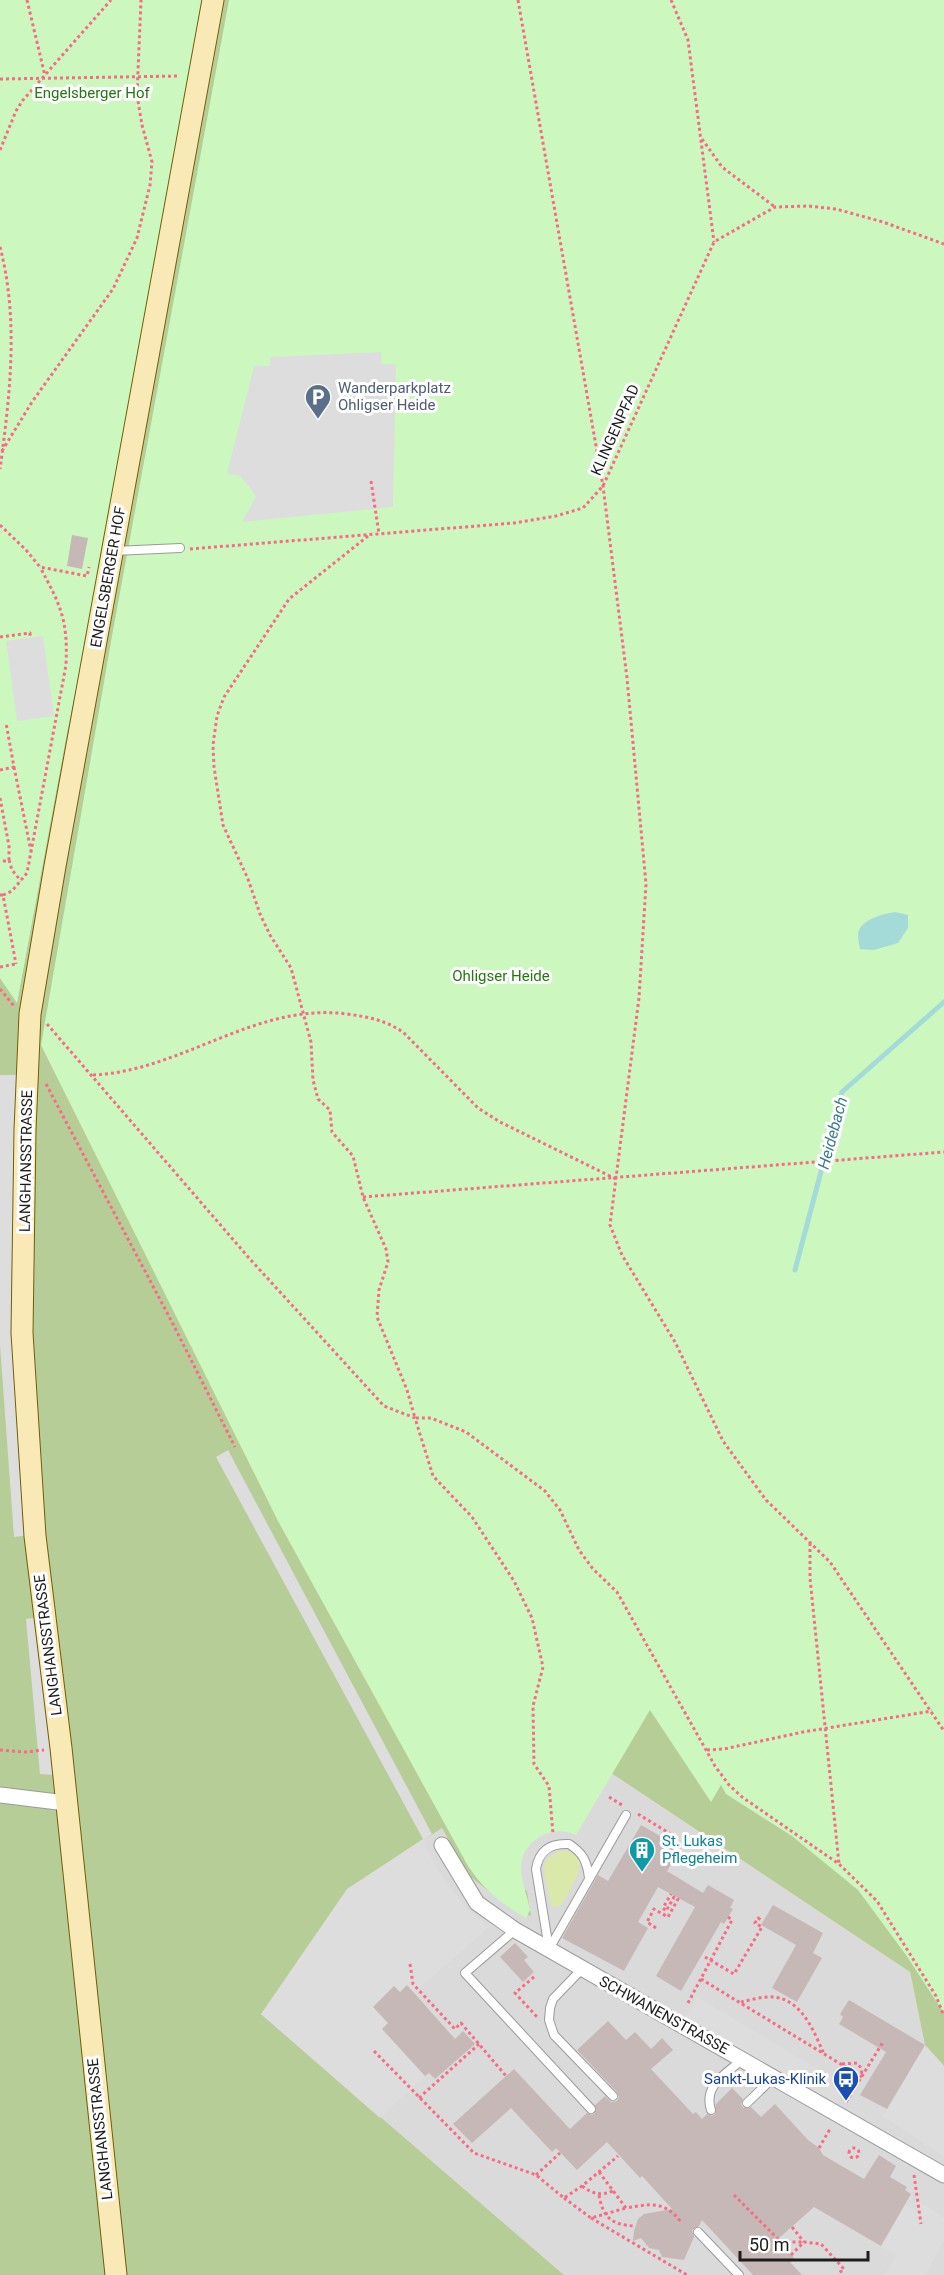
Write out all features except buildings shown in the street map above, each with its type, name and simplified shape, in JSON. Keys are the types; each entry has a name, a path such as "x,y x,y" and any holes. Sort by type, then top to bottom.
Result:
{"street":[{"name":"ENGELSBERGER HOF","path":"30,1014 213,0"},
{"name":"LANGHANSSTRASSE","path":"30,1014 25,1130 22,1333 35,1536 61,1748 116,2275"},
{"path":"0,1795 66,1803"},
{"name":"SCHWANENSTRASSE","path":"442,1845 477,1903 515,1930 944,2175"}],"lane":[{"path":"113,550 180,548"},
{"path":"549,1949 626,1815"},
{"path":"549,1949 536,1869 538,1858 542,1852 554,1845 569,1844 578,1850 588,1865 589,1878"},
{"path":"515,1930 465,1973 591,2109"},
{"path":"582,1969 553,1999 549,2020 554,2035 613,2096"},
{"path":"711,2110 708,2100 709,2092 743,2059"},
{"path":"747,2103 774,2077"},
{"path":"698,2232 739,2275"}],"path":[{"path":"27,0 45,76"},
{"path":"0,150 16,111 111,0"},
{"path":"2,452 32,402 113,289 137,238 150,185 152,162 139,110 137,76 141,0"},
{"path":"518,0 603,486 627,678 646,884 639,998 610,1225 622,1255 675,1342 723,1440 766,1500 830,1562 944,1731"},
{"path":"671,0 688,40 714,242 775,207 808,206 836,209 883,222 944,244"},
{"path":"0,79 45,76 200,75"},
{"path":"701,138 722,167 775,207"},
{"name":"KLINGENPFAD","path":"180,548 215,548 514,523 556,516 583,508 603,486 714,242"},
{"path":"0,247 7,279 11,337 0,469"},
{"path":"371,481 380,534"},
{"path":"0,525 40,567 56,598 65,622 68,641 66,665 32,854 27,873 12,891 2,895 16,964 0,967"},
{"path":"368,536 289,599 224,697 217,716 213,745 214,767 223,825 248,879 260,914 291,968 311,1042 313,1080 318,1100 330,1110 332,1132 353,1156 363,1197 386,1249 388,1262 379,1290 377,1317 403,1381 434,1476 472,1517 514,1581 532,1618 543,1667 533,1706 534,1764 549,1786 554,1845"},
{"path":"40,567 87,576 89,566"},
{"path":"0,637 30,633 30,638"},
{"path":"6,723 32,854"},
{"path":"0,770 14,767"},
{"path":"0,798 9,846 9,860 12,870 21,881"},
{"path":"0,862 9,860"},
{"path":"92,1076 109,1075 156,1063 275,1018 329,1011 374,1017 403,1032 478,1108 500,1122 616,1179"},
{"path":"30,1014 41,1017 249,1258 384,1406 415,1418 431,1418 466,1432 544,1491 560,1510 579,1550 592,1569 617,1593 720,1772 742,1797 839,1864 877,1900 936,1996 944,2016"},
{"path":"45,1082 235,1447"},
{"path":"363,1197 944,1152"},
{"path":"810,1543 810,1578 839,1864"},
{"path":"707,1750 724,1749 803,1732 932,1711"},
{"path":"0,1750 25,1752 61,1748"},
{"path":"609,1797 669,1833 665,1839"},
{"path":"656,1928 647,1922 654,1909 668,1917 678,1899 674,1897 666,1911 663,1908 671,1894"},
{"path":"688,2003 732,1920 728,1917"},
{"path":"705,1957 734,1974 762,1927 755,1923 758,1918 763,1921"},
{"path":"410,1964 413,1983 455,2029 461,2023 506,2076"},
{"path":"534,1977 514,1993 554,2035"},
{"path":"701,1979 862,2077"},
{"path":"739,2002 776,1997 791,2004 809,2021 824,2054"},
{"path":"851,2094 883,2042"},
{"path":"419,2097 479,2044"},
{"path":"374,2051 474,2153 536,2175 591,2218 687,2275"},
{"path":"840,2064 857,2063 861,2068 862,2077"},
{"path":"536,2175 561,2152"},
{"path":"564,2198 618,2156"},
{"path":"599,2172 626,2208"},
{"path":"914,2174 921,2224"},
{"path":"582,2186 591,2193 599,2195 613,2191"},
{"path":"599,2195 604,2214 619,2224 635,2226"},
{"path":"735,2195 781,2242 821,2244 844,2270 840,2273"},
{"path":"591,2218 645,2205 663,2206 681,2222"},
{"path":"792,2227 804,2242"},
{"path":"791,2255 804,2242"}],"shaded area":[{"name":"Wanderparkplatz Ohligser Heide","path":"381,352 382,364 396,364 393,507 242,522 256,496 240,476 227,473 254,366 270,366 270,357"},
{"path":"43,636 54,716 17,721 6,641"},
{"path":"0,1075 17,1075 16,1336 29,1535 14,1537 0,1345"},
{"path":"228,1450 432,1834 424,1840 428,1852 444,1880 468,1910 489,1927 414,1993 400,1992 394,1986 373,2007 388,2023 382,2029 425,2076 380,2118 261,2014 347,1889 423,1839 216,1457"},
{"path":"39,1617 55,1775 40,1774 26,1619"},
{"path":"596,1763 910,1972 925,2045 944,2066 944,2275 564,2275 261,2014 424,1840 442,1828 467,1874 509,1881 543,1815"},
{"path":"697,1997 846,2086 836,2105 685,2017"},
{"path":"925,2045 944,2066 944,2157 883,2116"},
{"path":"921,2203 944,2218 944,2241 925,2275 884,2275 896,2256 881,2246 905,2205 917,2212"}],"green space":[{"name":"Engelsberger Hof","path":"0,0 202,0 102,561 67,732 17,1003 0,978"},
{"name":"Ohligser Heide","path":"202,0 904,0 944,876 944,2066 925,2045 910,1972 596,1763 543,1815 510,1881 527,1891 531,1916 512,1909 467,1874 442,1828 424,1840 261,2014 564,2275 0,2275 0,978 17,1002 67,732 102,561"},
{"name":"Ohligser Heide","path":"229,0 944,0 944,2013 906,1955 858,1890 792,1836 726,1794 721,1785 711,1802 650,1710 576,1835 557,1831 548,1833 532,1843 526,1850 521,1868 530,1910 526,1918 501,1902 480,1882 468,1866 278,1521 41,1045 112,636"},
{"path":"557,1852 573,1853 578,1858 578,1874 561,1905 552,1908 544,1871 545,1861"}],"water":[{"path":"895,912 908,915 908,928 898,943 874,950 860,949 858,934 863,925 873,918"}],"waterway":[{"name":"Heidebach","path":"795,1270 842,1092 944,1002"}],"place":[{"name":"Wanderparkplatz Ohligser Heide","path":"318,420"},
{"name":"St. Lukas Pflegeheim","path":"642,1873"},
{"name":"Sankt-Lukas-Klinik","path":"846,2102"}]}
